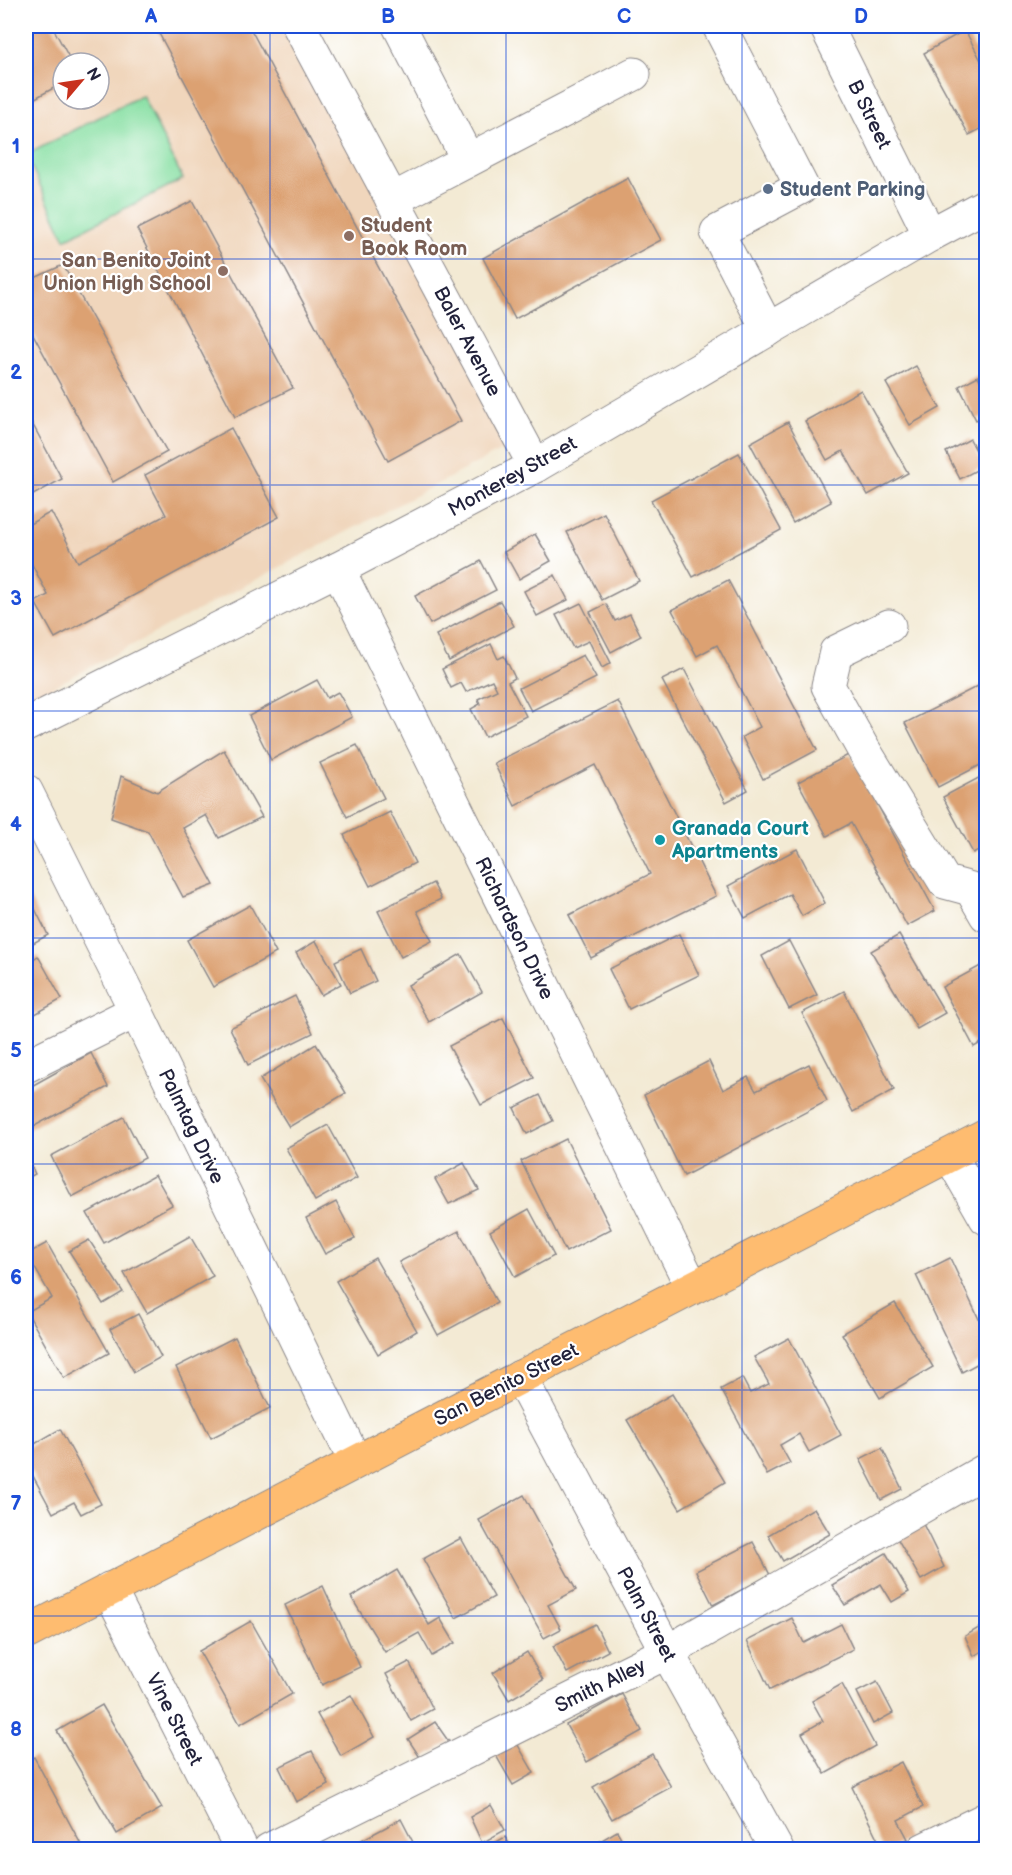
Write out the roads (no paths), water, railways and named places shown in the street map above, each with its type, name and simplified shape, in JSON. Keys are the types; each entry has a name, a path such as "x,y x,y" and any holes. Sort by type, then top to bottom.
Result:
{"main road":[{"name":"San Benito Street","path":"26,1633 987,1136"}],"street":[{"name":"Baler Avenue","path":"299,26 535,466"},
{"path":"399,26 468,160"},
{"path":"719,26 802,187 717,232 768,330"},
{"name":"B Street","path":"826,26 930,235"},
{"path":"392,200 634,74"},
{"name":"Monterey Street","path":"26,725 338,569 535,466 930,235 987,206"},
{"name":"Richardson Drive","path":"338,569 692,1287"},
{"path":"889,627 836,652 828,686 862,747 945,882 971,889 987,915"},
{"name":"Palmtag Drive","path":"26,791 355,1461"},
{"path":"26,1066 136,1011"},
{"path":"950,1155 987,1218"},
{"name":"Palm Street","path":"520,1377 667,1652 777,1850"},
{"name":"Smith Alley","path":"269,1850 667,1652 987,1470"},
{"name":"Vine Street","path":"109,1589 242,1850"},
{"path":"923,1850 987,1819"}],"place":[{"name":"Student Parking","path":"768,189"},
{"name":"Student Book Room","path":"349,236"},
{"name":"San Benito Joint Union High School","path":"223,271"},
{"name":"Granada Court Apartments","path":"660,840"}]}
